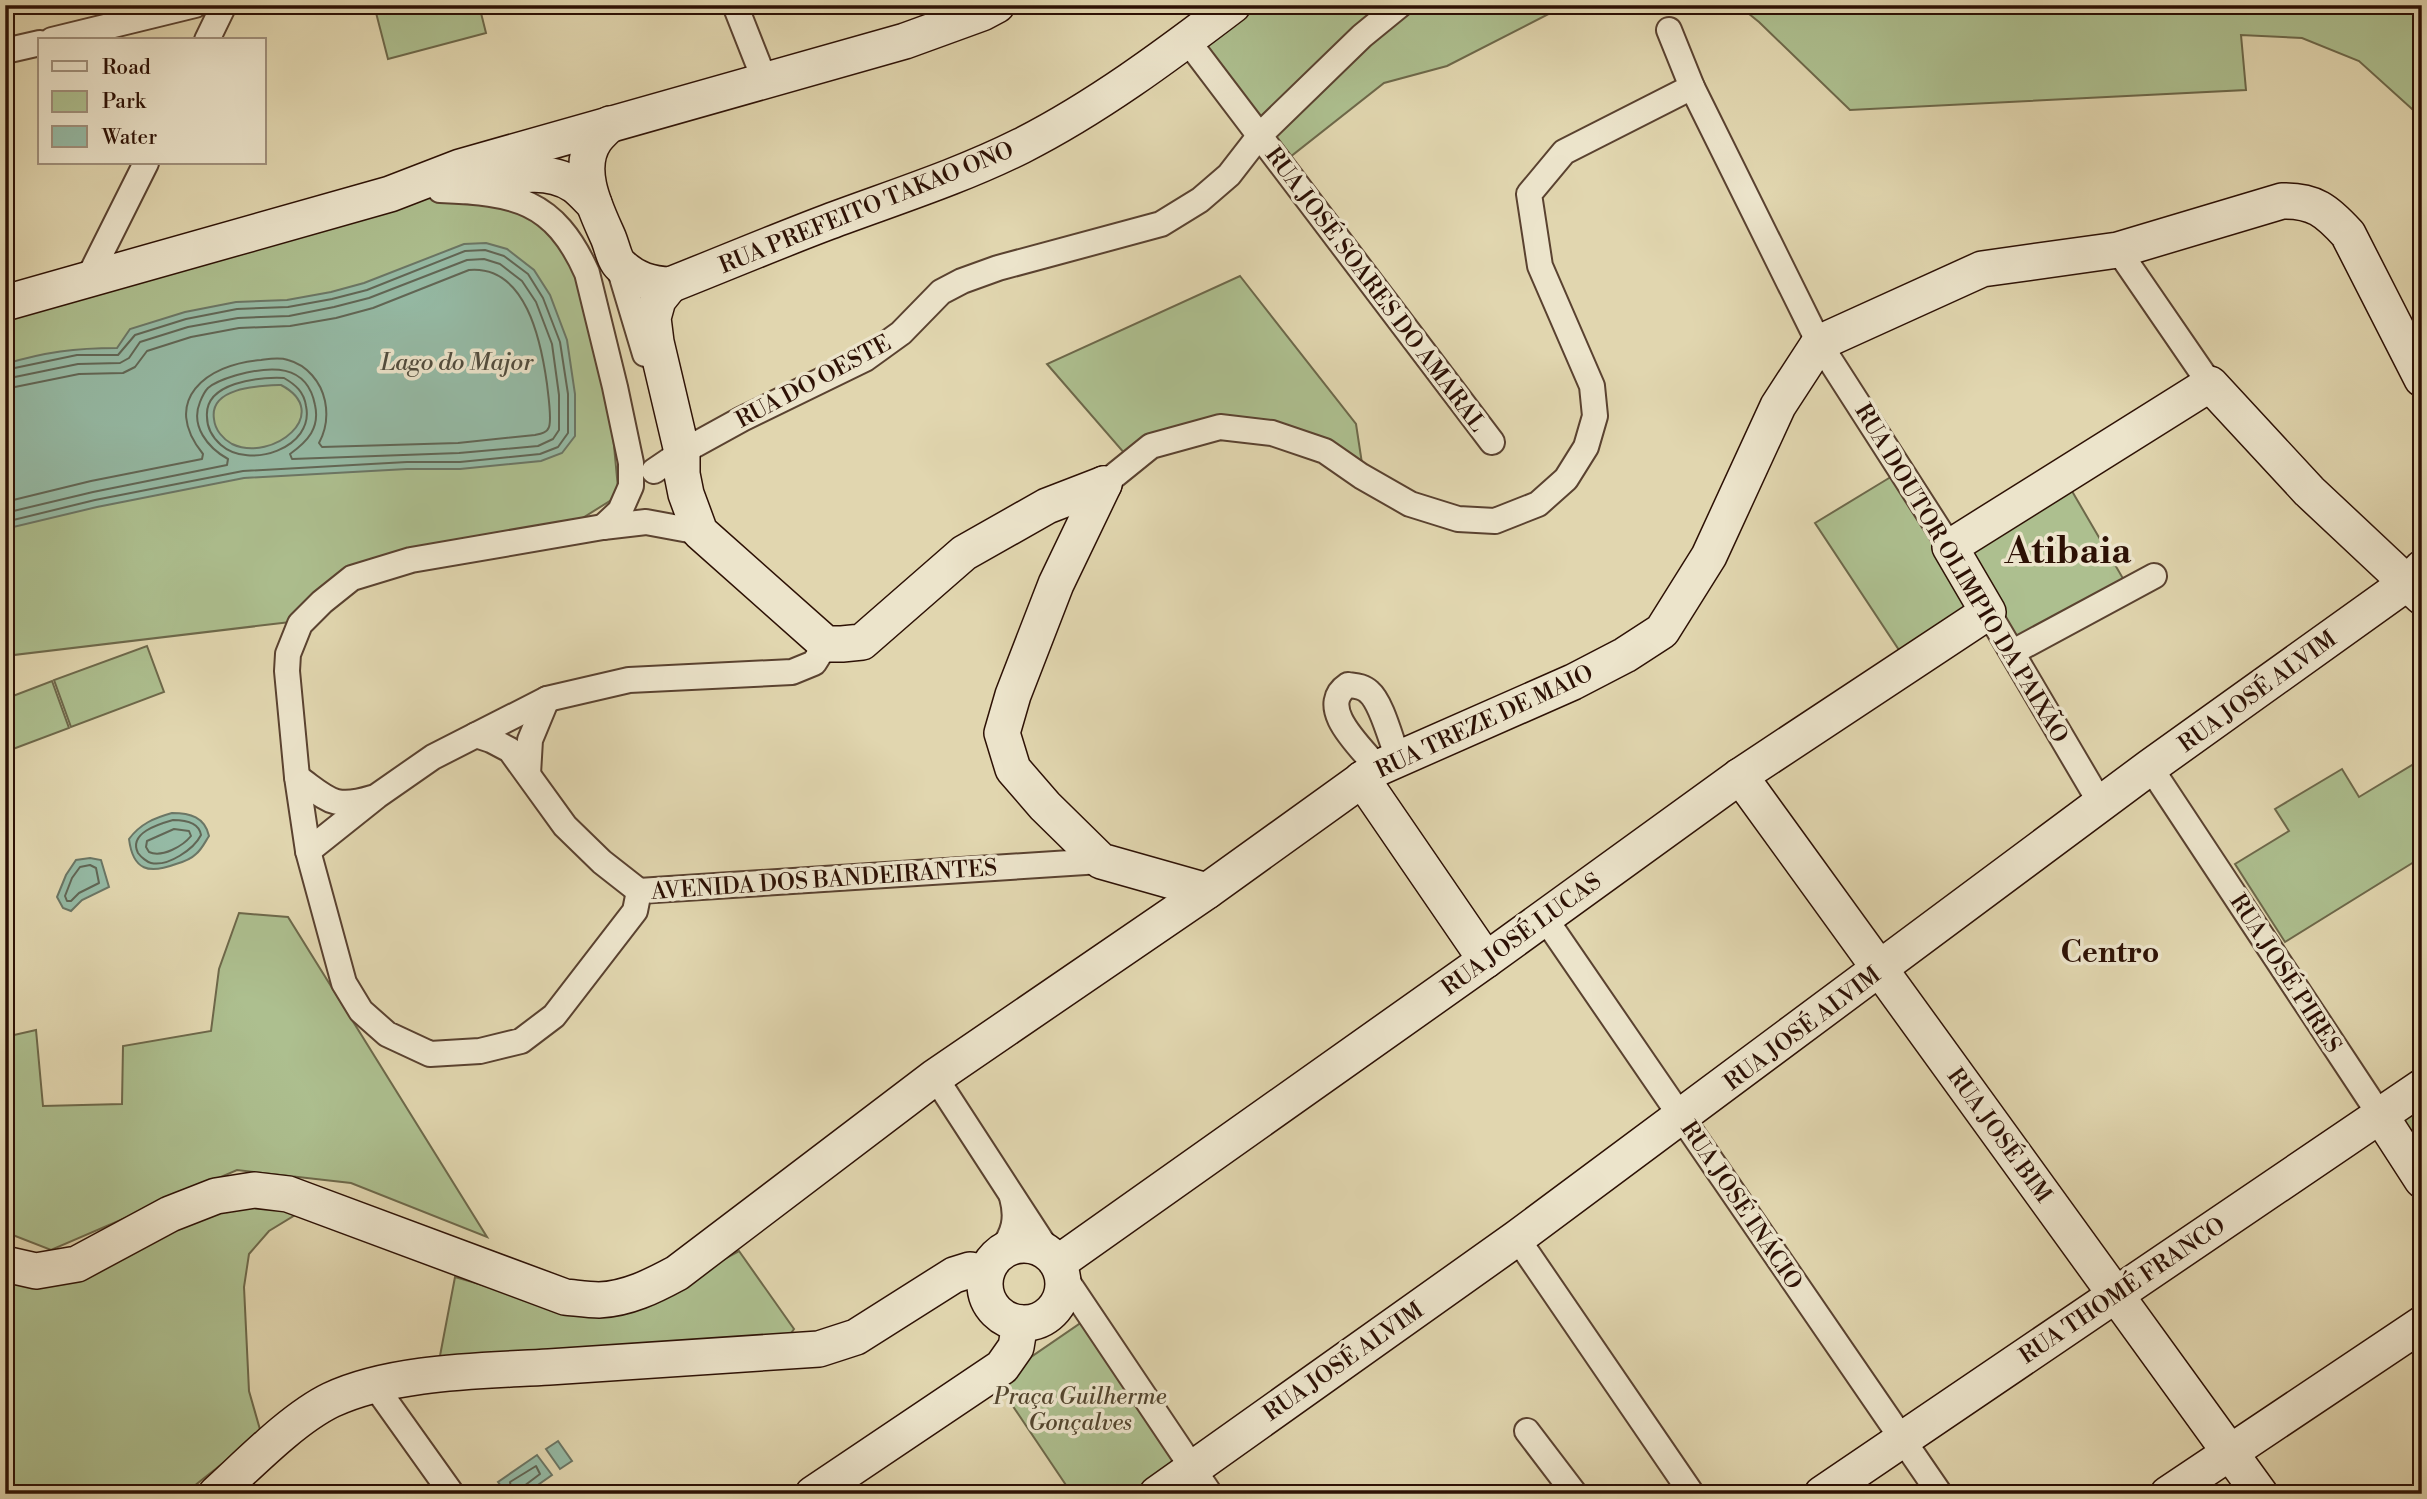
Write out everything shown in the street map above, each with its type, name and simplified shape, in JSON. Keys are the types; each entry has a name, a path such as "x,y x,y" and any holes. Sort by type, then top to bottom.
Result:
{"main road":[{"path":"5,303 390,194 460,167 905,41 997,5"},
{"name":"RUA PREFEITO TAKAO ONO","path":"670,285 965,171 1021,146 1099,100 1233,5"},
{"path":"610,124 594,141 587,160 594,204 618,264 650,284 670,285"},
{"path":"390,194 440,190 530,173 554,176 574,185 594,204"},
{"path":"1819,343 1982,269 2118,250 2282,201 2300,200 2316,206 2332,217 2348,234 2422,379"},
{"path":"670,285 658,300 653,318 668,461 682,474 686,494 700,532 827,644 862,642 964,553 1047,506 1104,484"},
{"name":"RUA TREZE DE MAIO","path":"5,1264 36,1272 77,1264 170,1214 216,1196 254,1189 288,1194 565,1297 598,1300 630,1294 677,1273 936,1077 1207,891 1379,768 1573,682 1662,631 1709,556 1778,406 1819,343"},
{"path":"1950,547 2210,384 2309,491 2417,583"},
{"path":"1101,862 1045,806 1013,769 1002,733 1013,695 1056,584 1104,484"},
{"name":"RUA DOUTOR OLIMPIO DA PAIXÃO","path":"1950,547 1988,612"},
{"name":"RUA JOSÉ ALVIM","path":"1157,1494 1201,1481 1517,1238 1881,970 2150,767 2417,583"},
{"name":"RUA JOSÉ LUCAS","path":"1057,1264 1740,776 1988,612"},
{"path":"1379,768 1486,960"},
{"name":"RUA JOSÉ BIM","path":"1740,776 2260,1494"},
{"name":"AVENIDA DOS BANDEIRANTES","path":"1101,862 1207,891"},
{"name":"RUA THOMÉ FRANCO","path":"1822,1494 2422,1087"},
{"name":"RUA JOSÉ PIRES","path":"2380,1115 2422,1180"},
{"path":"216,1494 289,1428 330,1401 375,1386 420,1377 486,1371 819,1349 856,1337 954,1275 993,1262 1013,1246 1027,1244 1040,1247 1057,1264 1064,1287 1054,1310 1044,1318 1020,1323 1007,1319 996,1311 988,1300 985,1287 993,1262"},
{"path":"813,1494 1002,1367 1016,1346 1020,1323"},
{"path":"2168,1494 2422,1324"}],"street":[{"path":"60,38 195,5"},
{"path":"207,38 224,5"},
{"path":"734,5 765,81"},
{"name":"RUA DO OESTE","path":"668,461 741,419 865,359 901,333 941,292 962,281 998,268 1161,224 1200,200 1229,175 1260,135 1362,36 1400,5"},
{"name":"RUA DOUTOR OLIMPIO DA PAIXÃO","path":"1669,30 1692,87 1819,343 1950,547"},
{"name":"RUA JOSÉ SOARES DO AMARAL","path":"1187,40 1492,442"},
{"path":"5,51 38,43"},
{"path":"1104,484 1150,446 1220,427 1272,432 1325,451 1361,476 1410,503 1458,519 1495,521 1538,504 1566,479 1586,447 1595,416 1592,386 1541,266 1530,194 1564,152 1692,87"},
{"path":"88,279 146,164"},
{"path":"440,190 495,194 518,200 543,212 563,230 580,258 587,273 631,463 631,486 611,519"},
{"path":"2118,250 2210,384"},
{"path":"611,519 668,461 664,450 665,430 658,399 618,264"},
{"name":"AVENIDA DOS BANDEIRANTES","path":"700,532 676,526 611,519 411,560 352,578 300,624 288,654 287,671 297,778 308,851 344,983 361,1011 387,1034 430,1054 480,1051 521,1041 554,1016 635,911 639,891 1101,862"},
{"path":"2014,652 2154,576"},
{"name":"RUA DOUTOR OLIMPIO DA PAIXÃO","path":"1988,612 2014,652 2101,804"},
{"path":"308,851 377,796 433,757 547,699 629,680 792,672 814,663 827,644"},
{"path":"528,774 530,740 547,699"},
{"path":"476,735 510,750 565,826 602,862 639,891"},
{"name":"RUA JOSÉ PIRES","path":"2150,767 2380,1115"},
{"path":"297,778 337,803 353,803 377,796"},
{"name":"RUA JOSÉ INÁCIO","path":"1544,917 1940,1494"},
{"path":"936,1077 1201,1481"},
{"path":"993,1262 1011,1238 1015,1226 1011,1193"},
{"path":"1517,1238 1692,1494"},
{"path":"375,1386 452,1494"},
{"path":"1527,1431 1575,1494"}],"green space":[{"path":"374,5 479,5 486,33 388,59"},
{"path":"1239,5 1566,5 1447,66 1384,83 1290,157 1192,40"},
{"path":"1738,5 2422,5 2422,118 2359,61 2302,38 2241,35 2246,90 1850,110"},
{"path":"443,194 539,216 582,267 608,382 618,488 629,489 557,534 410,557 299,621 5,656 5,312 314,215"},
{"path":"1240,276 1356,424 1363,470 1274,422 1125,454 1047,364"},
{"path":"1894,475 1975,604 1903,656 1815,523"},
{"path":"2069,486 2128,587 2016,645 1964,552"},
{"path":"147,646 164,692 71,727 54,680"},
{"path":"52,681 69,728 5,752 5,699"},
{"path":"2422,759 2422,857 2285,942 2235,864 2289,831 2275,809 2342,769 2359,797"},
{"path":"239,913 288,917 487,1237 351,1183 237,1170 51,1250 5,1232 5,1037 36,1030 43,1106 122,1104 123,1046 211,1031 219,969"},
{"path":"2422,1107 2422,1155 2400,1122"},
{"path":"263,1206 300,1212 269,1231 249,1254 244,1287 249,1391 261,1433 184,1494 5,1494 5,1276 181,1227 221,1210"},
{"path":"739,1251 794,1329 787,1339 439,1361 455,1277 514,1294 631,1310"},
{"name":"Praça Guilherme Gonçalves","path":"1085,1320 1184,1466 1145,1494 1072,1494 996,1381"}],"water":[{"name":"Lago do Major","path":"486,243 507,249 534,270 550,295 567,340 575,394 575,436 562,453 541,461 460,469 407,469 244,478 97,507 5,529 5,364 60,352 117,348 130,329 185,312 236,302 287,300 331,292 364,283 464,244","holes":["281,385 296,396 301,409 300,421 292,432 264,447 248,448 232,444 216,427 215,408 219,400 237,390"]},
{"path":"172,813 196,817 204,824 209,836 198,852 187,860 158,869 144,867 134,858 129,839 148,822"},
{"path":"76,860 101,860 109,887 82,900 71,911 63,908 57,897 66,875"},
{"path":"558,1441 572,1461 560,1469 546,1449"},
{"path":"537,1455 552,1475 525,1494 507,1494 498,1482"}],"district":[{"name":"Atibaia","path":"2068,550"},
{"name":"Centro","path":"2110,952"}]}
